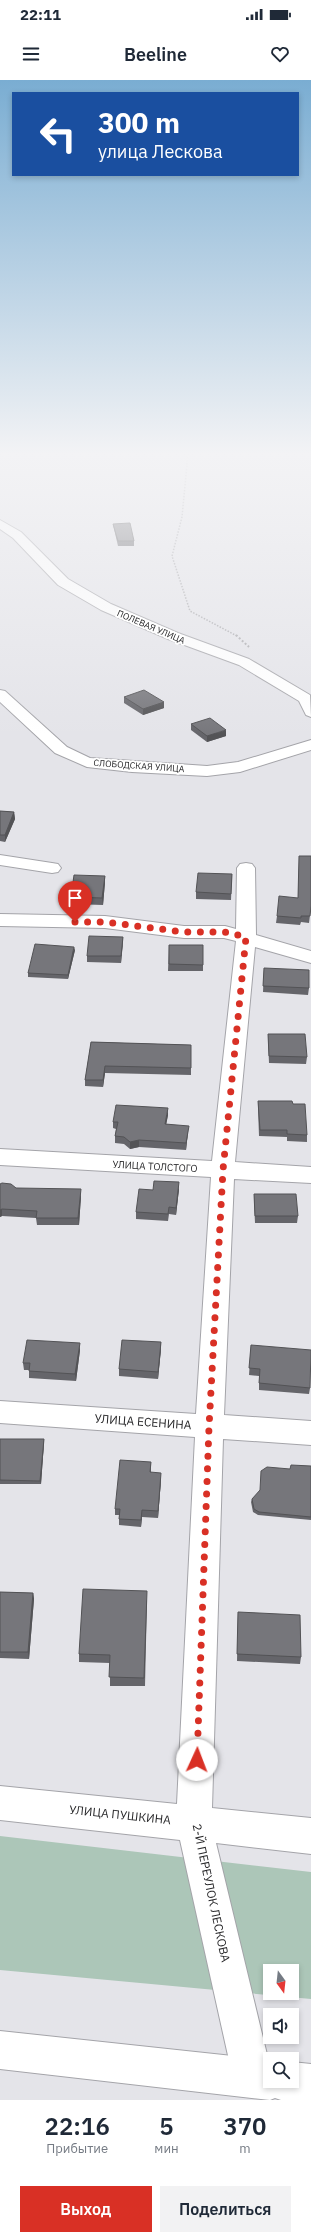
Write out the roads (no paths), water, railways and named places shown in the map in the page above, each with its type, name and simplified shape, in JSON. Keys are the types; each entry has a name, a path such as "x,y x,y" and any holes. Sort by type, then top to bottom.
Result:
{"street":[{"name":"ПОЛЕВАЯ УЛИЦА","path":"30,548 63,582 106,607 173,636 244,662 305,698 311,712"},
{"name":"СЛОБОДСКАЯ УЛИЦА","path":"0,694 62,750 88,762 132,768 207,771 240,767 311,744"},
{"path":"0,860 52,868"},
{"name":"2-Й ПЕРЕУЛОК ЛЕСКОВА","path":"246,868 246,937 223,1170 209,1427 194,1823 263,2059"},
{"path":"0,920 105,922 184,932 225,932 311,957"},
{"name":"УЛИЦА ТОЛСТОГО","path":"0,1157 311,1175"},
{"name":"УЛИЦА ЕСЕНИНА","path":"0,1412 311,1433"},
{"name":"УЛИЦА ПУШКИНА","path":"0,1803 311,1836"},
{"path":"0,2050 263,2078"},
{"path":"299,2083 311,2084"}]}
